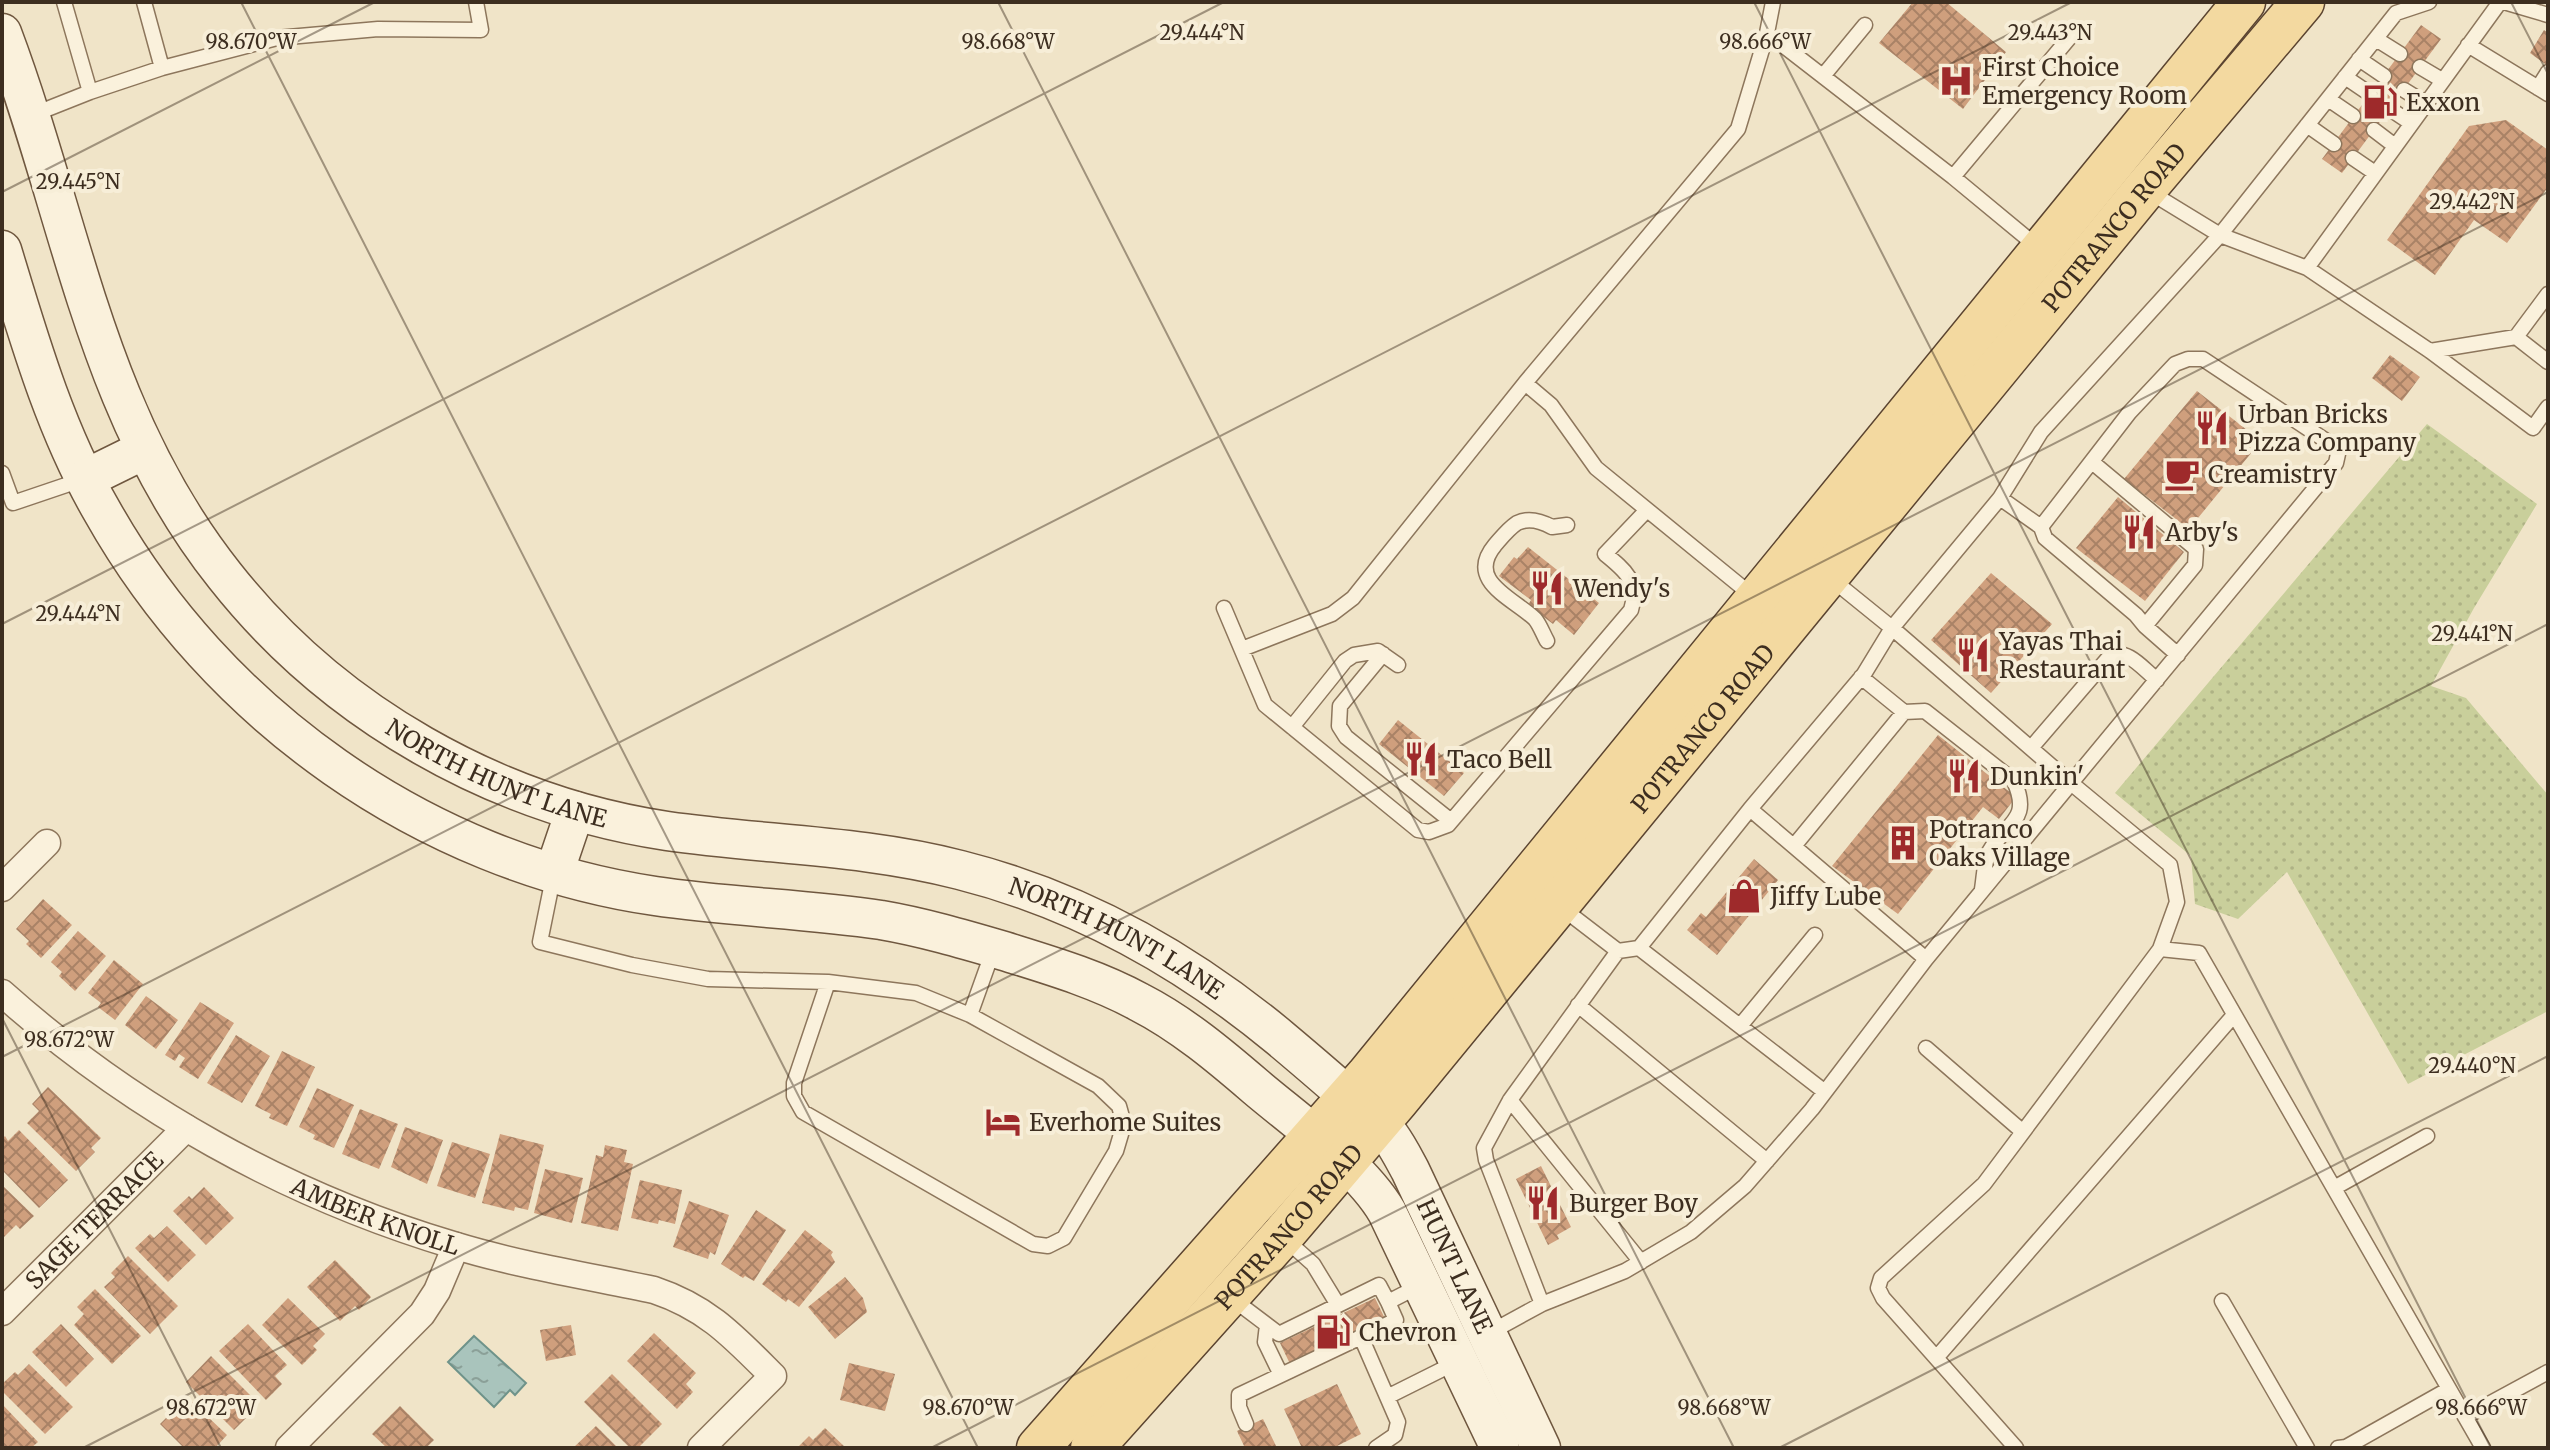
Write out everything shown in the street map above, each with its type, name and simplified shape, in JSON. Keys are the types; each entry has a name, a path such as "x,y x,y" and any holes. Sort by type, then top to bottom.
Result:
{"main road":[{"name":"POTRANCO ROAD","path":"1041,1446 1076,1404 1329,1150 1363,1110 1758,600 2244,2"},
{"name":"POTRANCO ROAD","path":"1363,1110 1558,905 2145,189 2303,2"},
{"name":"NORTH HUNT LANE","path":"2,33 16,112 79,276 105,359 144,450 177,508 224,576 309,665 375,717 429,749 491,780 575,811 664,830 882,854 958,869 1027,890 1121,930 1191,971 1256,1018 1363,1110"},
{"name":"NORTH HUNT LANE","path":"2,250 43,382 85,479 113,531 152,590 203,651 262,711 340,771 400,808 455,836 554,873 655,896 884,921 994,948 1087,979 1139,1002 1202,1043 1329,1150"},
{"path":"1828,577 1823,565 1826,551 1925,426 1942,394 1943,372"},
{"path":"85,479 144,450"},
{"path":"1638,809 1640,789 1651,764 1766,617 1765,609 1758,600"},
{"path":"554,873 575,811"},
{"name":"HUNT LANE","path":"1363,1110 1391,1137 1410,1170 1541,1448"},
{"name":"POTRANCO ROAD","path":"1106,1442 1282,1236 1329,1150"},
{"name":"HUNT LANE","path":"1329,1150 1380,1199 1493,1434"},
{"path":"1076,1404 1106,1442"},
{"path":"1493,1434 1507,1419 1523,1448"}],"street":[{"path":"2,888 47,843"},
{"name":"AMBER KNOLL","path":"2,993 46,1032 186,1128 313,1196 456,1246 654,1290 682,1299 704,1312 773,1376 701,1448"},
{"name":"SAGE TERRACE","path":"2,1312 186,1128"},
{"path":"289,1448 422,1314 437,1291 456,1246"}],"lane":[{"path":"64,2 90,92"},
{"path":"144,2 162,68"},
{"path":"16,112 162,68 277,38 378,29 481,30 476,2"},
{"path":"1242,649 1332,614 1353,598 1525,383 1738,129 1767,33 1773,2"},
{"path":"1542,1304 1484,1148 1510,1100 1618,951 1639,948 1861,677 1892,628 2000,498 2041,432 2220,235 2396,13 2429,2"},
{"path":"2307,268 2502,2 2548,15"},
{"path":"1823,76 1865,25"},
{"path":"1953,177 2075,31"},
{"path":"1767,33 1953,177 2042,251"},
{"path":"2376,39 2400,54"},
{"path":"2468,45 2543,91 2548,72"},
{"path":"2359,59 2384,76"},
{"path":"2420,67 2442,80"},
{"path":"2345,77 2370,94"},
{"path":"2404,90 2425,103"},
{"path":"2328,99 2353,116"},
{"path":"2390,109 2411,123"},
{"path":"2307,125 2334,144"},
{"path":"2374,130 2395,146"},
{"path":"2353,158 2375,173"},
{"path":"2145,189 2220,235 2307,268 2430,351 2533,428 2548,407"},
{"path":"2430,351 2516,337 2548,294"},
{"path":"2516,337 2548,362"},
{"path":"1488,1334 1542,1304 1641,1262 1691,1232 1745,1186 1825,1092 1926,959 2336,463 2338,454 2334,446 2203,359 2188,359 2175,364 2129,413 2041,527"},
{"path":"1525,383 1551,405 1596,468 1758,600"},
{"path":"2092,462 2196,549 2195,565 2145,626"},
{"path":"2,473 13,503 85,479"},
{"path":"2000,498 2041,527 2045,538 2178,655"},
{"path":"1224,608 1265,705 1418,830 1429,832 1451,821 1631,610 1634,599 1632,580 1605,554 1646,511"},
{"path":"1547,641 1537,621 1493,586 1487,577 1486,560 1507,530 1522,521 1540,521 1552,527 1567,525"},
{"path":"1828,577 2170,865 2177,902 2160,949 1984,1184 1881,1278 1878,1288 1883,1298 2016,1448"},
{"path":"1292,727 1345,661 1365,652 1378,651 1398,665"},
{"path":"1383,654 1340,706 1339,726 1346,737 1451,821"},
{"path":"2031,748 2110,656 2126,654 2157,680"},
{"path":"1861,677 1904,712 1925,711 2014,781 2022,798 2018,817 1988,854 1981,893"},
{"path":"1794,846 1904,712"},
{"path":"1750,809 1926,959"},
{"path":"554,873 540,942 632,965 708,979 828,982 916,993 970,1015 1098,1086 1119,1106 1124,1124 1116,1151 1064,1238 1048,1246 1033,1244 803,1112 794,1096 794,1083 828,982"},
{"path":"1558,905 1618,951"},
{"path":"1740,1026 1815,935"},
{"path":"970,1015 994,948"},
{"path":"1639,948 1825,1092"},
{"path":"2160,949 2199,953 2483,1448"},
{"path":"1578,1005 1767,1161"},
{"path":"1937,1357 2234,1015"},
{"path":"1926,1048 2023,1132"},
{"path":"1510,1100 1641,1262"},
{"path":"2334,1188 2427,1136"},
{"path":"1282,1236 1313,1264 1338,1305"},
{"path":"1228,1296 1279,1334 1379,1285 1396,1320 1239,1395 1239,1407 1246,1424"},
{"path":"1388,1302 1422,1285"},
{"path":"2222,1301 2307,1448"},
{"path":"1267,1325 1265,1342 1281,1375"},
{"path":"1361,1337 1398,1422 1398,1429 1391,1440 1376,1448"},
{"path":"1389,1396 1459,1362"},
{"path":"2465,1417 2548,1372"},
{"path":"2338,1448 2346,1447 2449,1389"}],"green space":[{"path":"2427,424 2537,504 2431,686 2466,698 2548,795 2548,1011 2408,1084 2287,872 2238,919 2195,904 2191,856 2115,793"}],"water":[{"path":"474,1336 526,1383 515,1395 510,1390 494,1407 448,1362"}],"building":[{"name":"First Choice Emergency Room","path":"1913,2 1946,2 2006,52 1963,109 1879,43"},
{"name":"Exxon","path":"2421,25 2441,39 2342,173 2322,159"},
{"name":"Exxon","path":"2544,30 2548,33 2548,66 2530,53"},
{"path":"2506,120 2548,150 2548,187 2507,243 2474,220 2435,275 2387,240 2469,126"},
{"path":"2390,355 2420,377 2402,401 2372,378"},
{"path":"2197,391 2261,441 2189,529 2124,479"},
{"path":"2118,497 2184,552 2145,601 2076,548"},
{"name":"Wendy's","path":"1528,547 1599,603 1574,635 1556,620 1553,624 1528,605 1531,600 1499,576 1514,557 1517,559"},
{"path":"1991,573 2052,624 1991,693 1931,640"},
{"name":"Taco Bell","path":"1398,720 1464,773 1444,796 1379,744"},
{"name":"Potranco Oaks Village","path":"1938,735 2016,797 1999,819 1983,807 1898,914 1832,866"},
{"name":"Jiffy Lube","path":"1754,859 1778,880 1717,955 1687,930 1701,913 1706,917"},
{"path":"43,899 72,925 41,958 16,929"},
{"path":"78,931 106,956 75,991 59,976 62,972 51,962"},
{"path":"114,960 143,984 115,1020 98,1007 101,1003 88,993"},
{"path":"146,996 178,1020 156,1049 125,1025"},
{"path":"200,1002 234,1023 198,1079 179,1067 185,1058 179,1054 175,1061 165,1055"},
{"path":"236,1035 270,1056 242,1103 207,1083"},
{"path":"282,1051 315,1067 287,1126 269,1118 271,1114 255,1106"},
{"path":"48,1087 101,1138 91,1148 95,1152 76,1171 27,1123 39,1111 32,1104"},
{"path":"317,1088 354,1105 334,1148 313,1139 315,1135 299,1127"},
{"path":"360,1109 398,1124 379,1169 342,1154"},
{"path":"405,1127 443,1140 427,1184 391,1167"},
{"path":"19,1130 68,1180 39,1208 2,1170 2,1139 5,1136 8,1141"},
{"path":"500,1134 544,1145 528,1210 515,1207 514,1211 482,1203"},
{"path":"452,1142 490,1154 475,1198 437,1186"},
{"path":"605,1145 627,1150 624,1162 633,1164 618,1231 581,1223 596,1155 603,1157"},
{"name":"Burger Boy","path":"1541,1166 1571,1227 1548,1245 1516,1179"},
{"path":"545,1169 583,1178 572,1223 534,1213"},
{"path":"640,1180 682,1190 675,1224 631,1218"},
{"path":"2,1185 34,1216 20,1229 16,1225 2,1239"},
{"path":"204,1187 234,1218 206,1245 173,1211"},
{"path":"689,1201 729,1215 715,1255 710,1252 708,1259 673,1247"},
{"path":"756,1210 786,1230 754,1281 721,1264"},
{"path":"167,1226 196,1255 168,1282 135,1248 150,1234 154,1238"},
{"path":"805,1230 833,1252 831,1255 835,1262 799,1307 788,1299 786,1302 762,1284"},
{"path":"128,1256 178,1306 150,1334 104,1287 115,1277 111,1273"},
{"path":"335,1260 371,1297 359,1310 355,1306 340,1321 307,1287"},
{"path":"845,1277 863,1298 867,1312 835,1339 808,1307"},
{"path":"95,1289 141,1336 112,1364 74,1325 84,1314 77,1307"},
{"path":"288,1298 325,1334 313,1346 317,1350 302,1365 262,1325"},
{"name":"Chevron","path":"1375,1298 1386,1321 1291,1366 1280,1343"},
{"path":"61,1324 94,1359 66,1387 32,1352"},
{"path":"248,1324 287,1365 275,1376 282,1384 266,1400 219,1351"},
{"path":"571,1325 576,1355 546,1361 540,1330"},
{"path":"654,1333 696,1373 686,1384 693,1392 677,1409 627,1361"},
{"path":"211,1356 257,1402 234,1430 186,1382"},
{"path":"849,1363 895,1374 885,1411 840,1400"},
{"path":"29,1364 73,1407 45,1434 2,1391 2,1384"},
{"path":"612,1374 662,1424 638,1448 630,1448 584,1402"},
{"path":"1337,1384 1361,1434 1333,1448 1302,1448 1284,1409"},
{"path":"187,1397 227,1435 215,1448 184,1448 160,1424"},
{"path":"2,1404 38,1442 31,1448 2,1448"},
{"path":"400,1406 434,1440 426,1448 387,1448 372,1434"},
{"path":"1263,1419 1277,1448 1245,1448 1237,1431"},
{"path":"596,1426 618,1448 573,1448"},
{"path":"825,1428 846,1448 797,1448 809,1436 813,1440"}],"place":[{"name":"First Choice Emergency Room","path":"1956,81"},
{"name":"Exxon","path":"2380,102"},
{"name":"Urban Bricks Pizza Company","path":"2212,428"},
{"name":"Creamistry","path":"2182,474"},
{"name":"Arby's","path":"2139,532"},
{"name":"Wendy's","path":"1547,588"},
{"name":"Yayas Thai Restaurant","path":"1973,655"},
{"name":"Taco Bell","path":"1421,759"},
{"name":"Dunkin'","path":"1964,776"},
{"name":"Potranco Oaks Village","path":"1903,843"},
{"name":"Jiffy Lube","path":"1744,896"},
{"name":"Everhome Suites","path":"1003,1122"},
{"name":"Burger Boy","path":"1543,1203"},
{"name":"Chevron","path":"1333,1332"}]}
